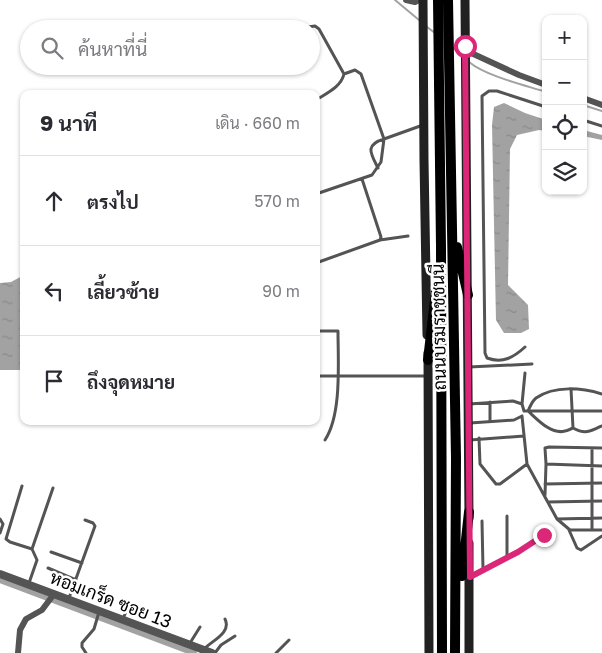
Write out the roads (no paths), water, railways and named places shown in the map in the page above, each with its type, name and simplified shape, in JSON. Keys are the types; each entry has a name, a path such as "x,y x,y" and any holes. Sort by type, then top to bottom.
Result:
{"highway":[{"name":"ถนนบรมราชชนนี","path":"438,0 442,653"},
{"name":"ถนนบรมราชชนนี","path":"448,0 456,458 455,653"},
{"path":"452,226 468,295"},
{"path":"428,360 441,247"},
{"path":"456,625 469,512"}],"main road":[{"path":"423,0 428,360 428,653"},
{"path":"465,0 469,367 469,653"}],"street":[{"path":"406,0 415,2 419,0"},
{"path":"467,49 519,75 542,83"},
{"path":"587,99 602,105"},
{"name":"หอมเกร็ด ซอย 13","path":"0,574 28,584 52,597 68,600 98,613 123,620 213,653"},
{"path":"18,653 20,630 26,619 42,610 52,597"}],"lane":[{"path":"320,31 344,74"},
{"path":"320,97 338,86 344,74 355,70 361,74 384,139 381,162 372,175 320,193"},
{"path":"526,347 507,360 487,358 485,353 482,96 489,91 497,91 542,106"},
{"path":"587,121 602,126"},
{"path":"378,168 371,153 371,147 375,141 424,125"},
{"path":"362,179 381,236 380,240"},
{"path":"320,261 380,240 408,236"},
{"path":"320,331 338,331 339,376 331,432 325,440"},
{"path":"469,367 532,364"},
{"path":"525,373 522,404 526,411 544,426 557,431 565,432 573,428"},
{"path":"320,376 428,376"},
{"path":"571,389 573,428"},
{"path":"469,423 514,420 522,416 535,398 554,390 585,389 602,394"},
{"path":"469,404 513,401 522,404"},
{"path":"490,402 490,421"},
{"path":"526,411 602,411"},
{"path":"522,416 527,464 557,519 570,530 602,530"},
{"path":"573,428 580,432 586,432 602,426"},
{"path":"469,440 524,436"},
{"path":"479,438 480,464 496,484 500,484 527,464"},
{"path":"545,498 546,448 549,446 602,448"},
{"path":"592,448 592,530"},
{"path":"546,464 602,466"},
{"path":"545,484 602,483"},
{"path":"22,486 6,538 10,542 32,549"},
{"path":"28,584 37,560 32,549 53,488"},
{"path":"548,502 602,501"},
{"path":"507,516 507,557"},
{"path":"557,519 602,518"},
{"path":"0,519 3,524 0,533"},
{"path":"68,600 95,526 93,523 84,520"},
{"path":"482,521 483,569"},
{"path":"568,528 577,548 581,550 602,536"},
{"path":"470,577 544,535"},
{"path":"51,552 82,563"},
{"path":"48,568 76,580"},
{"path":"123,620 129,604"},
{"path":"86,653 82,643 94,628 98,613"},
{"path":"203,650 226,629 227,623 225,619"},
{"path":"188,644 200,627"},
{"path":"213,653 235,636"},
{"path":"276,653 289,640"}],"water":[{"path":"504,103 542,119 542,130 517,135 510,149 508,285 528,305 529,329 521,333 504,333 496,320 492,125 494,107"},
{"path":"587,131 602,135 602,140 587,137"},
{"path":"20,277 20,370 0,370 0,283 11,282"}],"waterway":[{"path":"395,0 419,20"},
{"path":"427,27 435,33"},
{"path":"452,47 462,55"},
{"path":"469,62 495,76 542,91"},
{"path":"587,106 602,111"},
{"path":"0,580 194,653"}]}
